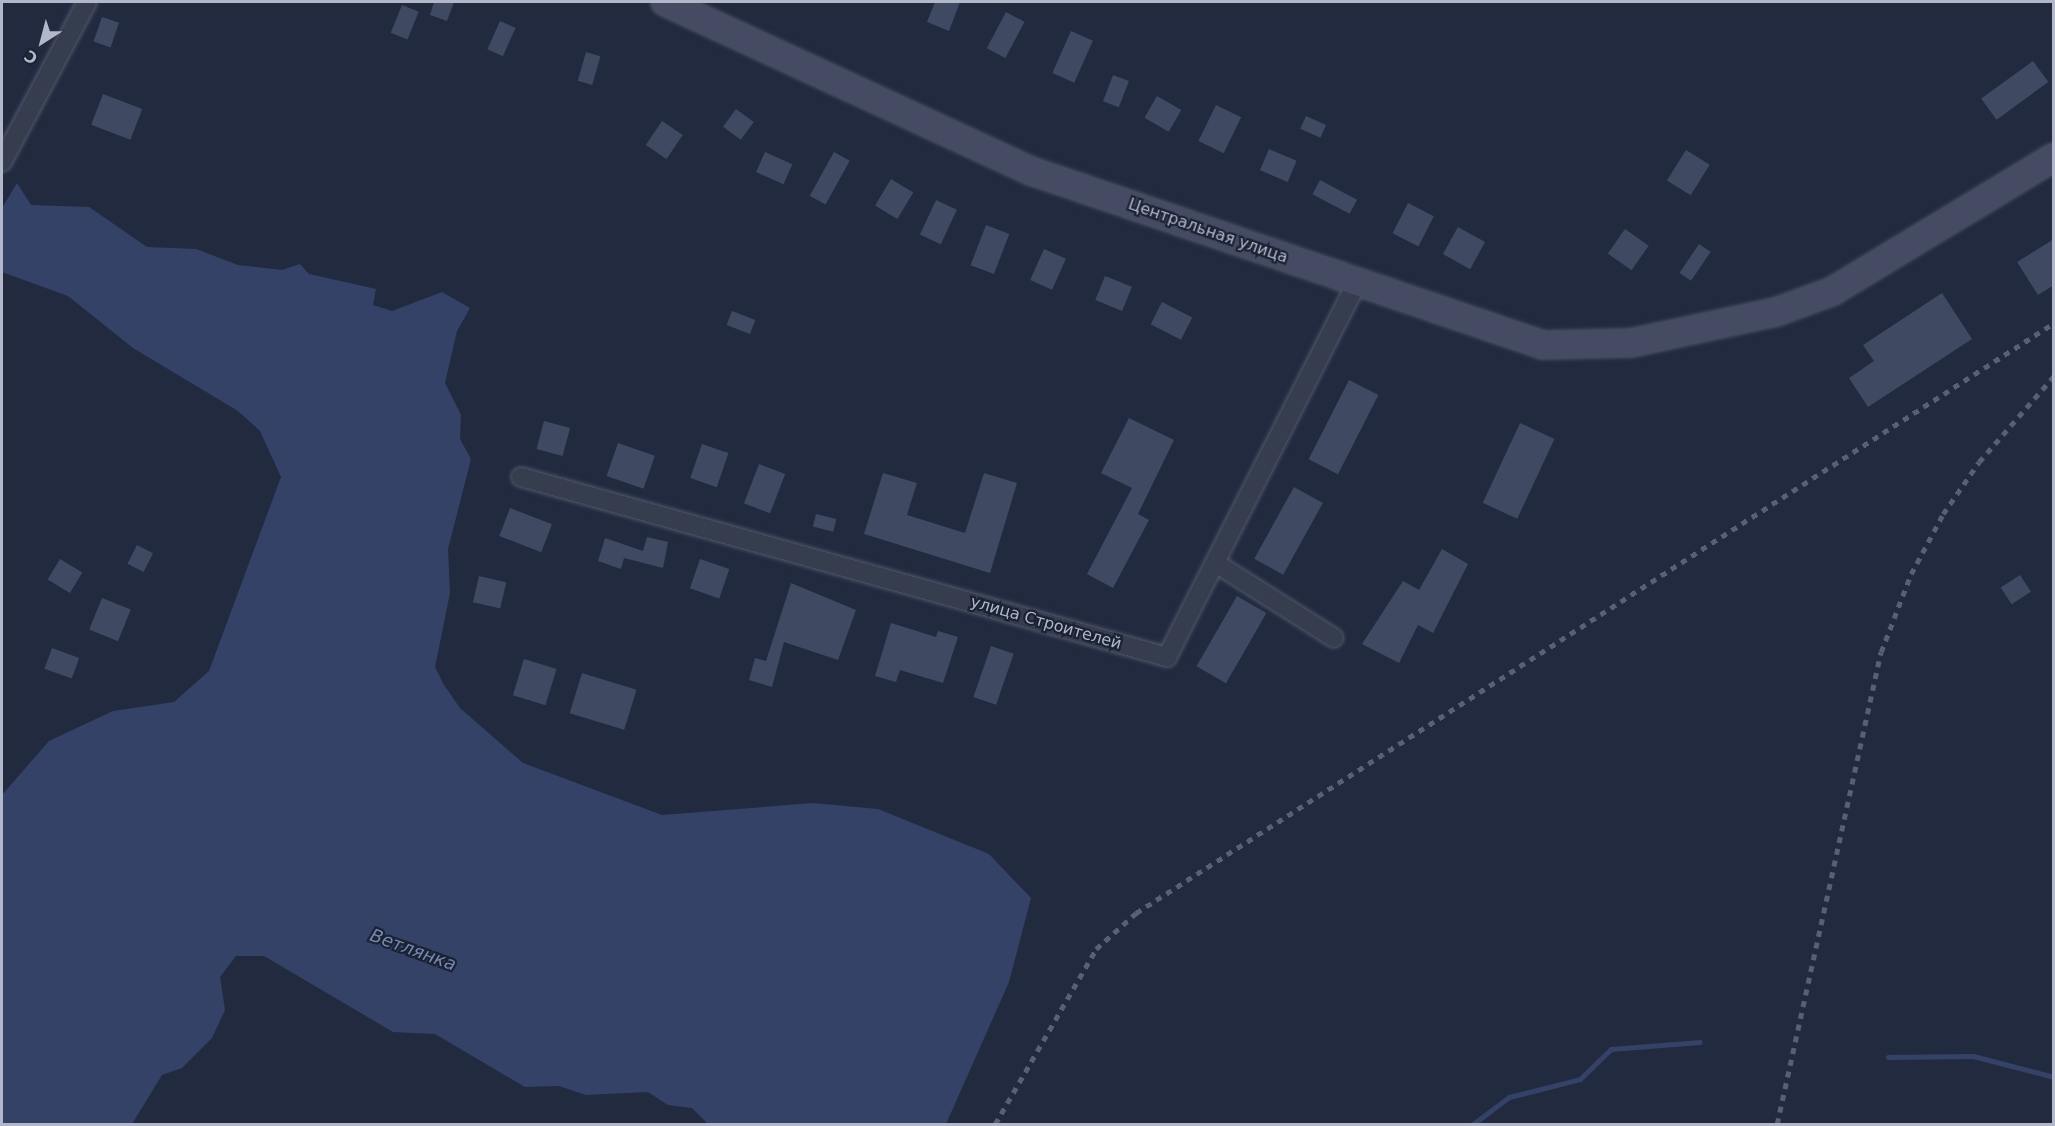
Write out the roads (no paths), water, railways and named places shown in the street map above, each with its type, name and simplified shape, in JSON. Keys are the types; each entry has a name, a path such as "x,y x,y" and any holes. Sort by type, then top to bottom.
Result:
{"main road":[{"name":"Центральная улица","path":"664,2 1031,171 1542,345 1631,343 1776,312 1833,291 2054,157"}],"street":[{"path":"2,162 87,2"},
{"name":"улица Строителей","path":"521,477 1167,657 1357,282"},
{"path":"1216,564 1334,638"}],"water":[{"path":"17,183 31,205 89,207 147,247 196,249 238,265 282,270 300,264 309,274 376,289 373,305 392,311 442,292 470,308 457,331 445,383 461,415 460,439 471,459 448,549 450,593 435,667 444,685 460,708 523,763 662,815 813,803 878,809 989,854 1031,898 1009,982 946,1124 708,1124 692,1108 668,1105 648,1092 586,1095 559,1086 525,1087 435,1034 393,1032 264,956 236,956 220,977 225,1010 212,1038 182,1068 162,1075 132,1124 2,1124 2,795 49,741 113,711 174,702 209,671 281,477 260,431 238,411 133,348 68,296 2,272 2,208"}],"waterway":[{"name":"Ветлянка","path":"1473,1124 1509,1097 1580,1079 1611,1049 1700,1042"},
{"name":"Ветлянка","path":"1888,1057 1973,1056 2054,1077"}],"railway":[{"path":"995,1124 1096,949 1136,913 2054,323"},
{"path":"1777,1124 1881,652 1911,574 1943,514 1979,462 2054,376"}]}
